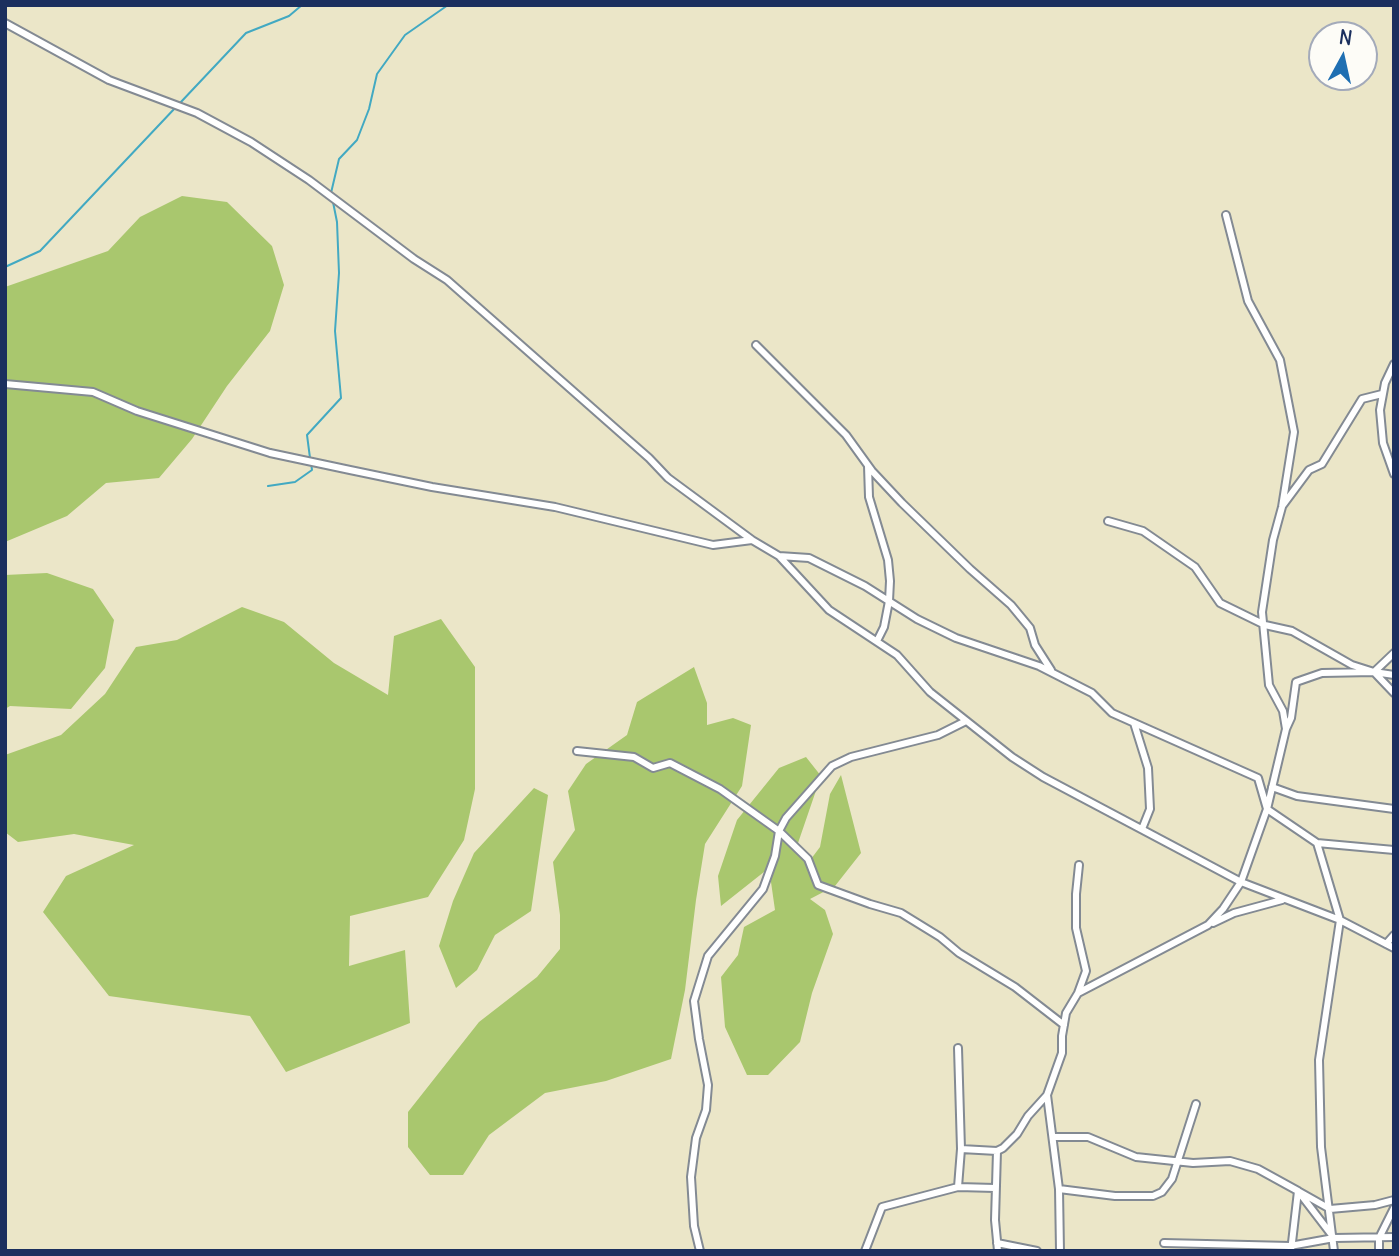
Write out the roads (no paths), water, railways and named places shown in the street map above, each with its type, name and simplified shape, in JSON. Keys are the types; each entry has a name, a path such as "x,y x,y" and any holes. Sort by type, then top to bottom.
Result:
{"street":[{"path":"5,23 109,80 197,113 251,142 309,180 406,253 447,280 649,458 668,478 752,540 779,556 829,610 897,655 930,692 1022,764 1241,882 1339,920 1394,948"},
{"path":"1226,215 1248,302 1280,360 1294,432 1262,612 1269,685 1283,711 1286,729"},
{"path":"756,345 846,435 868,465 970,569 1011,605 1030,628 1035,645 1053,673"},
{"path":"1394,364 1385,383 1380,410 1383,443 1394,474"},
{"path":"5,384 93,392 137,411 270,453 350,470 432,487 555,507 713,545 752,540"},
{"path":"1282,507 1309,470 1322,464 1362,399 1382,394"},
{"path":"868,465 869,497 888,560 889,601 884,627 877,641"},
{"path":"1108,521 1143,531 1195,567 1220,603 1265,625 1292,631 1352,665 1374,673 1394,693"},
{"path":"779,556 809,558 865,586 917,619 956,638 1039,666 1092,693 1112,713 1258,778 1267,809 1317,844 1394,850"},
{"path":"1374,673 1394,653"},
{"path":"1208,925 1223,909 1241,882 1267,809 1291,718 1296,682 1322,673 1394,675"},
{"path":"700,1251 694,1226 691,1177 696,1138 706,1111 708,1085 694,1001 708,957 763,889 775,856 779,831 786,818 832,766 851,757 938,735 966,721"},
{"path":"1134,723 1148,768 1150,809 1142,829"},
{"path":"577,751 634,757 653,768 670,763 720,789 779,831 808,859 818,885 901,912 940,937 958,953 1015,987 1064,1025"},
{"path":"1272,787 1297,796 1394,809"},
{"path":"1317,844 1339,920 1319,1060 1324,1187 1330,1209 1334,1251"},
{"path":"998,1251 995,1188 997,1151 1017,1133 1047,1095 1062,1053 1066,1013 1086,971 1076,928 1079,865"},
{"path":"1077,993 1234,913 1284,899"},
{"path":"1386,944 1394,935"},
{"path":"958,1048 961,1149 958,1187"},
{"path":"1047,1095 1059,1189 1060,1251"},
{"path":"1059,1189 1115,1196 1153,1196 1162,1192 1171,1179 1196,1104"},
{"path":"1054,1137 1088,1137 1136,1157 1175,1161 1230,1161 1258,1168 1330,1209 1375,1205 1394,1200"},
{"path":"961,1149 997,1151"},
{"path":"865,1251 881,1207 958,1187 995,1188"},
{"path":"1298,1191 1334,1238"},
{"path":"1290,1248 1298,1191"},
{"path":"1379,1251 1380,1238 1394,1208"},
{"path":"1164,1243 1212,1248 1290,1248 1334,1238 1394,1237"},
{"path":"997,1243 1037,1251"}],"waterway":[{"path":"180,103 246,33 289,16 302,5"},
{"path":"331,193 339,159 357,140 369,109 377,74 405,35 448,5"},
{"path":"5,267 40,251 176,107"},
{"path":"310,458 307,435 341,398 335,331 339,273 337,222 333,202"},
{"path":"268,486 295,482 312,470 311,463"}]}
